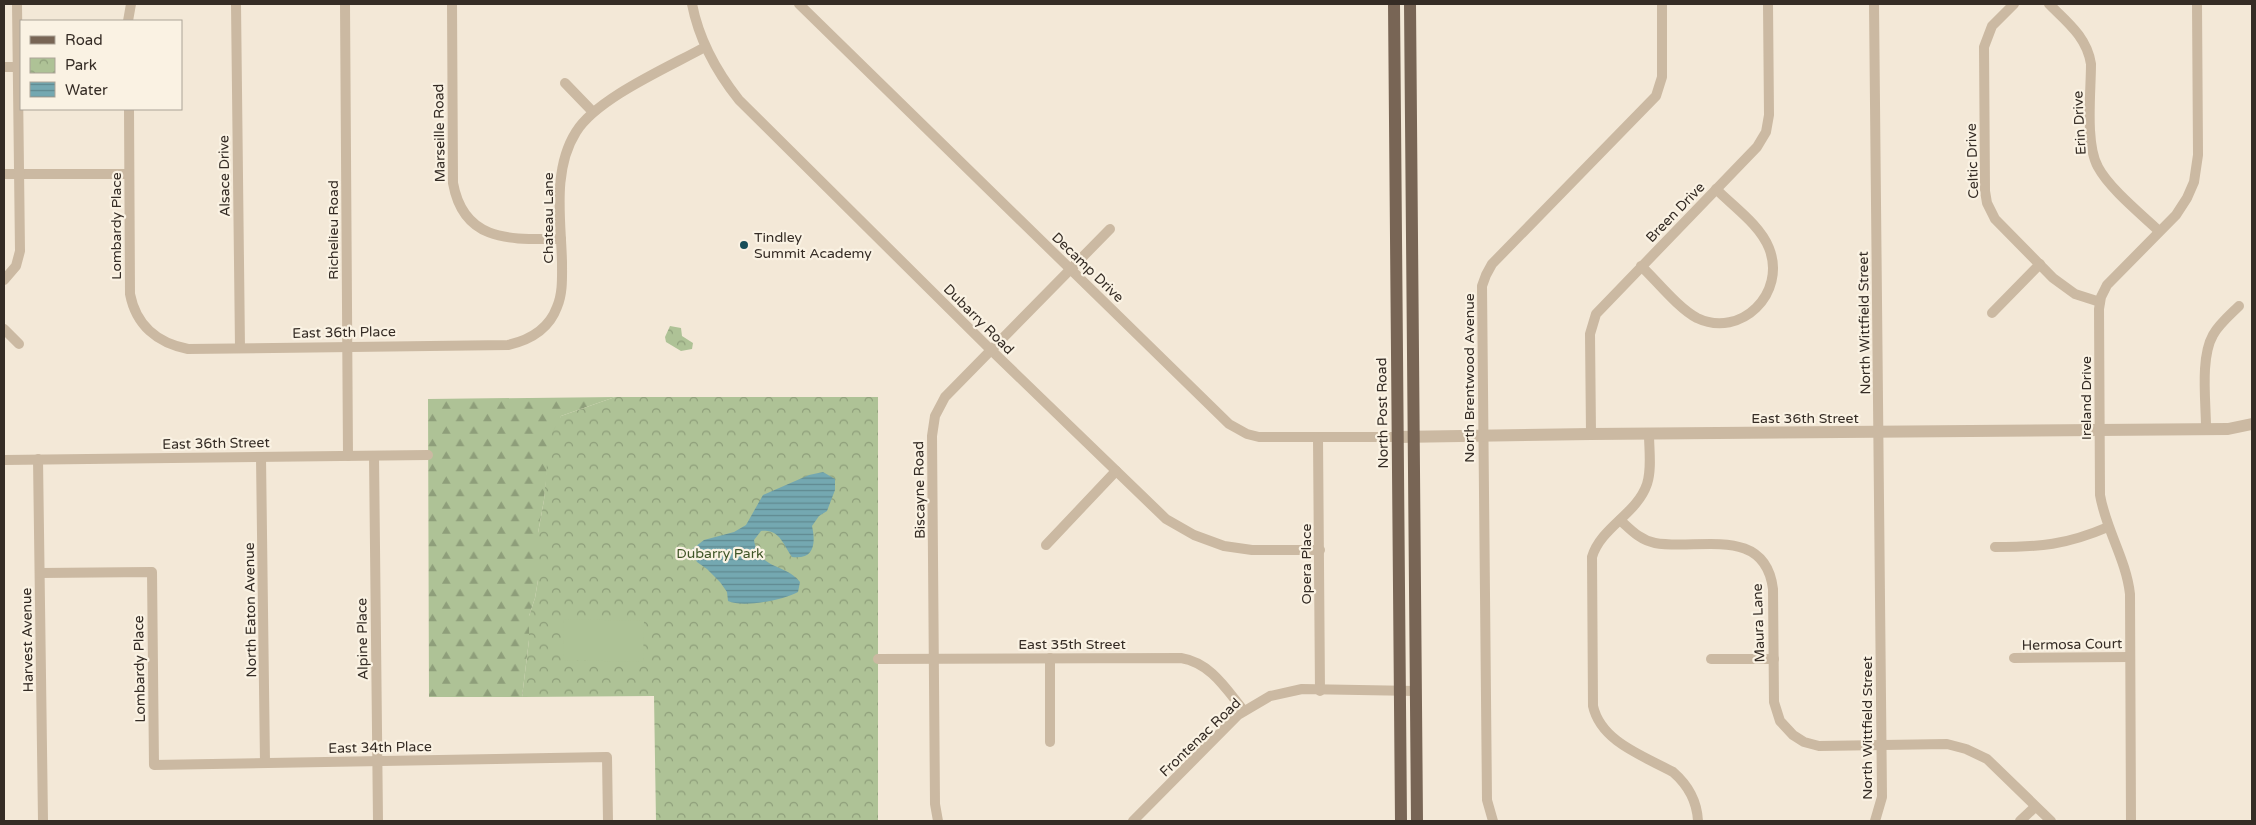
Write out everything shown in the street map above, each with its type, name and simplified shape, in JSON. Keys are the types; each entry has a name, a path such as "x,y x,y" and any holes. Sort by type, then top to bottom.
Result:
{"main road":[{"name":"North Post Road","path":"1394,4 1405,438 1416,691 1417,821"},
{"name":"North Post Road","path":"1401,821 1400,691 1410,4"}],"street":[{"path":"4,280 16,266 20,255 17,4"},
{"path":"128,20 131,4"},
{"name":"Alsace Drive","path":"236,4 240,348"},
{"name":"Richelieu Road","path":"345,4 348,456"},
{"name":"Marseille Road","path":"452,4 453,175 457,199 472,222 482,230 497,236 513,239 561,239"},
{"name":"Dubarry Road","path":"692,4 705,47 718,72 739,100 991,350 1166,519 1201,539 1224,546 1252,550 1320,550"},
{"name":"Decamp Drive","path":"799,4 1220,417 1236,429 1260,437 1405,438"},
{"name":"North Brentwood Avenue","path":"1493,821 1487,800 1481,294 1484,278 1492,264 1654,99 1660,89 1662,77 1662,4"},
{"name":"Breen Drive","path":"1591,434 1590,338 1592,324 1602,306 1757,147 1767,129 1769,115 1768,4"},
{"name":"North Wittfield Street","path":"1874,4 1882,800 1875,821"},
{"name":"Celtic Drive","path":"2014,4 1992,26 1984,48 1985,196 1995,219 2068,290 2100,302"},
{"name":"Erin Drive","path":"2048,4 2077,32 2088,52 2091,64 2091,142 2095,162 2106,179 2159,231"},
{"name":"Ireland Drive","path":"2131,821 2128,578 2108,527 2100,495 2100,302 2110,282 2176,215 2187,198 2197,167 2197,4"},
{"name":"Chateau Lane","path":"535,335 552,317 559,301 562,285 561,184 564,160 577,130 593,112 606,102 705,47"},
{"path":"4,67 18,67"},
{"path":"565,82 593,112"},
{"name":"Lombardy Place","path":"129,110 130,294 140,321 154,335"},
{"path":"4,174 129,174"},
{"path":"1642,266 1685,309 1698,318 1717,323 1729,323 1743,318 1758,308 1767,295 1772,280 1773,264 1769,248 1758,231 1716,190"},
{"name":"Biscayne Road","path":"938,821 935,804 933,424 945,397 1110,229"},
{"path":"1992,313 2040,264"},
{"path":"2239,306 2218,328 2208,345 2206,360 2206,428 2228,428 2252,424"},
{"path":"4,329 19,344"},
{"name":"East 36th Place","path":"154,335 168,344 188,349 508,345 520,343 535,335"},
{"name":"East 36th Street","path":"1405,438 1591,434 2206,428"},
{"path":"1649,434 1649,472 1647,484 1636,504 1601,540 1591,561 1594,710 1598,722 1613,738 1673,772 1682,780 1693,796 1698,821"},
{"name":"Opera Place","path":"1318,438 1320,690"},
{"name":"East 36th Street","path":"4,460 428,455"},
{"name":"Alpine Place","path":"374,456 378,821"},
{"name":"North Eaton Avenue","path":"261,457 265,763"},
{"name":"Harvest Avenue","path":"38,459 43,821"},
{"path":"1046,545 1116,471"},
{"name":"Maura Lane","path":"1620,520 1635,534 1653,542 1728,544 1740,546 1757,556 1768,571 1772,585 1774,702 1780,720 1796,738 1811,744 1881,745"},
{"path":"1995,547 2042,547 2062,544 2108,527"},
{"name":"Lombardy Place","path":"40,573 152,572 154,765"},
{"name":"Hermosa Court","path":"2014,658 2130,657"},
{"path":"1050,658 1050,742"},
{"name":"East 35th Street","path":"878,659 1185,659 1197,663 1213,674 1244,711"},
{"path":"1711,659 1774,659"},
{"name":"Frontenac Road","path":"1133,821 1244,711 1262,700 1282,692 1302,689 1416,691"},
{"path":"1881,745 1947,744 1974,751 1993,764 2051,821"},
{"name":"East 34th Place","path":"154,765 607,757 608,821"},
{"path":"2020,821 2035,806"}],"green space":[{"path":"670,326 681,328 682,336 693,343 692,349 681,351 666,342 665,337"},
{"path":"615,397 561,416 547,472 538,533 538,580 529,616 529,640 522,697 429,697 428,399"},
{"name":"Dubarry Park","path":"615,397 878,397 878,821 656,821 654,696 522,697 529,640 529,616 538,580 538,533 544,500 549,439 561,416"},
{"path":"564,619 644,621 643,662 563,660"}],"water":[{"path":"823,472 835,479 835,490 827,511 819,516 812,526 814,539 809,553 805,556 792,557 780,538 772,532 761,531 754,540 761,557 794,576 800,582 798,592 783,598 763,602 743,604 728,601 727,592 720,582 697,562 691,550 704,540 734,532 746,525 763,495 809,475"}],"place":[{"name":"Tindley Summit Academy","path":"744,245"}]}
